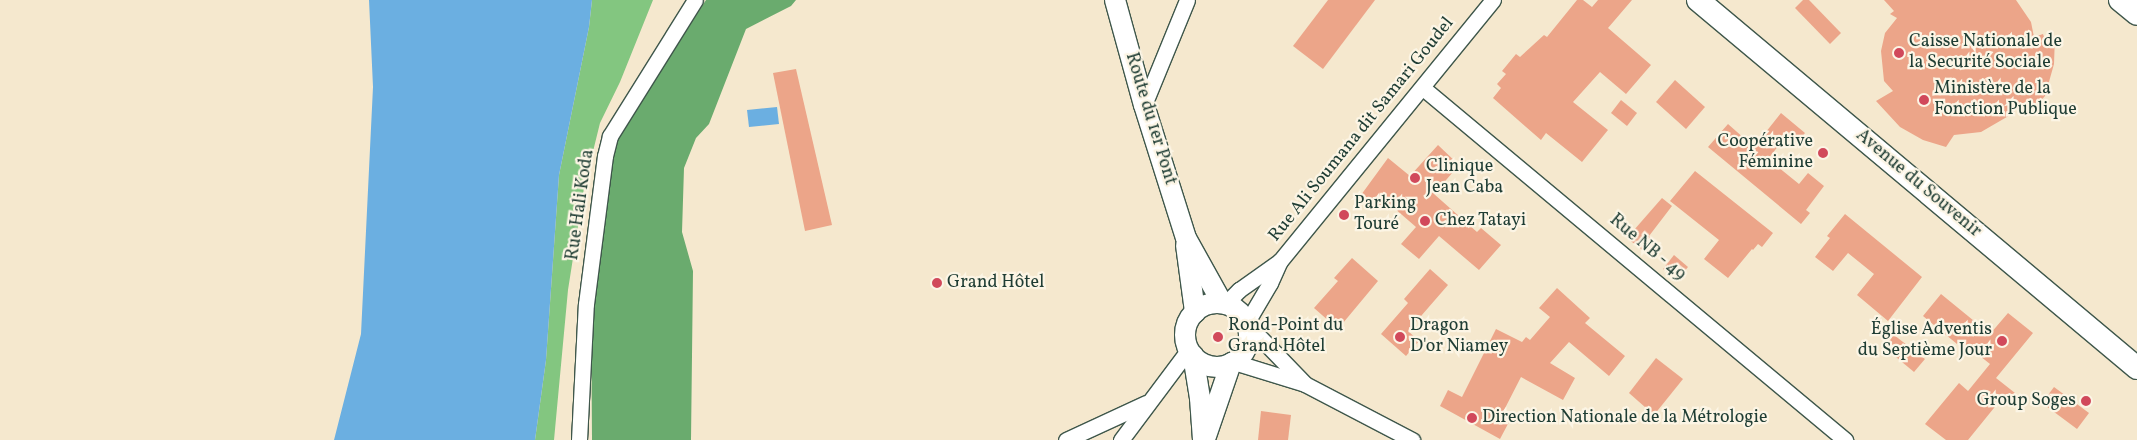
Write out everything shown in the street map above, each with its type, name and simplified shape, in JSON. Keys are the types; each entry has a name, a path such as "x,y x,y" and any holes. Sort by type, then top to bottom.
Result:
{"main road":[{"name":"Avenue du Souvenir","path":"1698,0 2137,368"},
{"path":"2120,0 2137,14"}],"street":[{"name":"Rue Hali Koda","path":"579,440 586,304 606,149 619,118 694,0"},
{"name":"Route du 1er Pont","path":"1115,0 1144,105 1186,238 1223,303"},
{"path":"1144,105 1187,0"},
{"name":"Rue Ali Soumana dit Samari Goudel","path":"1247,324 1280,261 1493,0"},
{"name":"Rue NB - 49","path":"1423,88 1845,440"},
{"name":"Route du 1er Pont","path":"1186,238 1195,312"},
{"name":"Rue Ali Soumana dit Samari Goudel","path":"1223,303 1280,261"},
{"path":"1204,440 1200,398 1186,330 1195,312 1208,304 1223,303 1238,310 1247,324 1305,384"},
{"path":"1204,440 1233,363 1247,346 1249,336 1247,324"},
{"path":"1191,352 1211,366 1233,363 1305,384 1403,438"},
{"path":"1121,440 1148,402 1191,352"},
{"path":"1066,440 1148,402"}],"green space":[{"path":"592,0 653,0 620,82 600,123 584,188 568,290 554,440 535,440 546,360 559,175 589,27"},
{"path":"706,0 796,0 791,6 746,29 709,124 696,138 684,168 682,232 693,271 691,440 592,440 591,294 616,141"}],"water":[{"path":"369,0 592,0 589,27 559,175 546,360 535,440 334,440 361,334 373,87"},
{"path":"777,107 779,124 749,127 747,110"}],"building":[{"path":"1328,0 1375,0 1323,69 1293,46"},
{"path":"1577,0 1583,0 1592,7 1598,0 1632,0 1608,28 1651,65 1626,94 1600,72 1573,102 1608,130 1582,162 1546,133 1541,140 1493,98 1501,88 1497,84 1506,74 1502,71 1516,54 1520,57 1544,35 1547,37"},
{"path":"1803,0 1809,0 1841,33 1830,44 1795,8"},
{"path":"1884,0 2016,0 2031,22 2034,37 2043,34 2047,45 2055,36 2054,64 2045,96 2030,113 2019,107 2012,114 1981,132 1954,135 1946,147 1923,140 1900,127 1876,101 1893,91 1884,81 1881,51 1885,33 1897,18 1890,14 1894,11"},
{"path":"796,69 832,225 805,231 773,73"},
{"path":"1675,80 1705,107 1686,129 1656,102"},
{"path":"1621,100 1637,113 1627,126 1611,113"},
{"path":"1781,113 1805,133 1797,143 1787,135 1768,159 1799,184 1808,173 1824,186 1806,210 1810,213 1801,224 1708,147 1728,124 1754,147"},
{"path":"1438,145 1459,165 1434,194 1477,232 1481,228 1501,245 1479,270 1439,236 1419,259 1401,244 1416,227 1386,201 1379,210 1361,195 1388,158 1410,176"},
{"path":"1695,171 1773,233 1762,247 1758,244 1752,249 1728,278 1704,259 1719,240 1670,201"},
{"path":"1662,198 1672,206 1649,236 1651,238 1642,250 1627,238"},
{"path":"1845,214 1922,277 1888,321 1857,295 1874,274 1848,253 1833,271 1815,257 1830,238 1827,236"},
{"path":"1674,255 1688,267 1677,280 1663,269"},
{"path":"1352,258 1378,281 1338,329 1314,308 1338,281 1334,278"},
{"path":"1430,269 1448,285 1408,331 1419,341 1406,356 1381,334 1408,303 1404,299"},
{"path":"1557,288 1590,318 1585,323 1625,356 1609,376 1569,342 1550,363 1575,378 1563,400 1521,377 1500,418 1509,422 1500,439 1440,406 1448,390 1462,397 1496,329 1522,342 1526,337 1530,340 1550,317 1539,308"},
{"path":"1941,294 1990,334 2008,313 2033,333 1996,378 2015,393 2004,407 1998,403 1968,440 1946,440 1925,424 1959,383 1968,391 1990,364 1960,340 1957,344 1923,316"},
{"path":"1894,335 1925,359 1914,372 1884,347"},
{"path":"1656,358 1683,379 1654,415 1629,393"},
{"path":"2054,387 2089,413 2077,429 2042,403"},
{"path":"1261,411 1291,415 1288,440 1258,440"}],"place":[{"name":"Caisse Nationale de la Securité Sociale","path":"1899,53"},
{"name":"Ministère de la Fonction Publique","path":"1924,100"},
{"name":"Coopérative Féminine","path":"1823,153"},
{"name":"Clinique Jean Caba","path":"1415,178"},
{"name":"Parking Touré","path":"1344,215"},
{"name":"Chez Tatayi","path":"1425,221"},
{"name":"Grand Hôtel","path":"937,283"},
{"name":"Rond-Point du Grand Hôtel","path":"1218,337"},
{"name":"Dragon D'or Niamey","path":"1400,337"},
{"name":"Église Adventis du Septième Jour","path":"2002,341"},
{"name":"Group Soges","path":"2086,401"},
{"name":"Direction Nationale de la Métrologie","path":"1472,418"}]}
